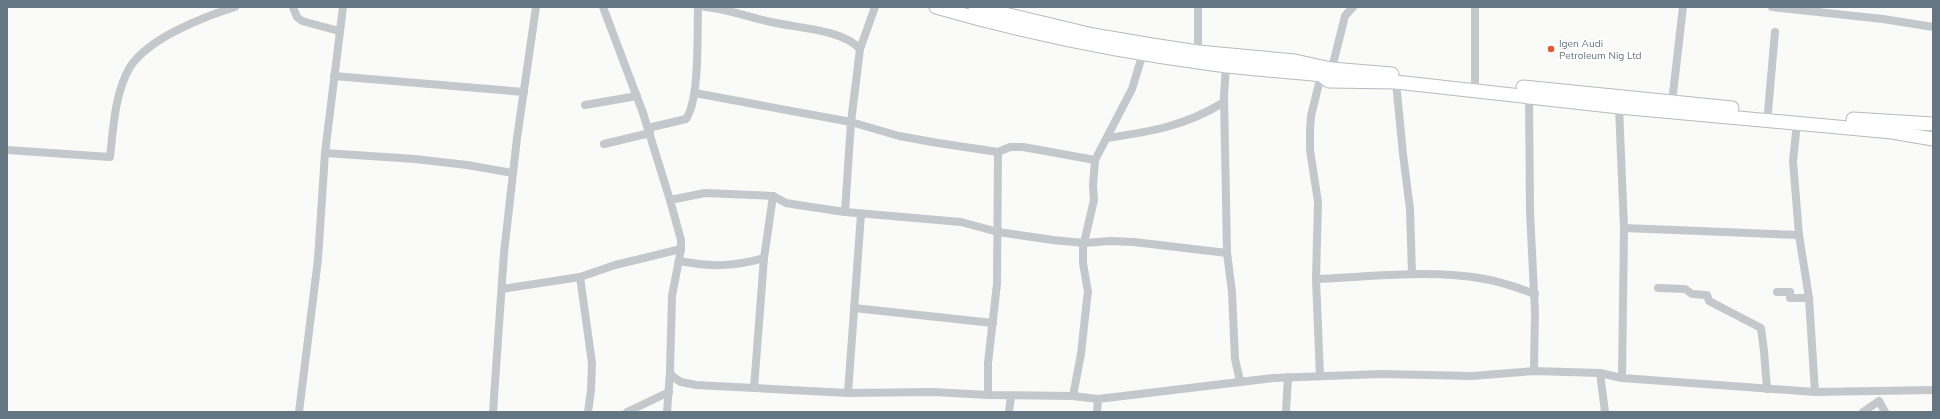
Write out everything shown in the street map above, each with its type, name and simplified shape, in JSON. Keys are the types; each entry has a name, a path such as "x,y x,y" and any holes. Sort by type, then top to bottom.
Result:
{"main road":[{"path":"936,7 1015,27 1144,53 1226,66 1396,82 1619,107 1892,132 1933,139"},
{"path":"975,7 1093,35 1198,52 1295,61 1327,75 1475,82 1768,112 1933,124"}],"street":[{"path":"7,150 110,157 115,113 122,88 130,68 141,54 180,28 235,7"},
{"path":"293,7 297,16 302,21 340,31"},
{"path":"300,412 318,259 325,153 343,7"},
{"path":"493,412 502,289 513,173 536,7"},
{"path":"603,7 649,131 670,200 680,240 681,249 672,296 670,372 667,412"},
{"path":"604,144 686,119 690,113 695,93 698,7"},
{"path":"705,7 725,9 771,22 829,32 856,44 860,49"},
{"path":"845,212 850,122 860,49 875,7"},
{"path":"1198,7 1198,52"},
{"path":"1320,376 1316,279 1318,202 1310,150 1311,116 1327,75 1345,16 1353,7"},
{"path":"1475,7 1475,82"},
{"path":"1672,102 1683,7"},
{"path":"1772,7 1883,18 1933,27"},
{"path":"1768,112 1775,32"},
{"path":"1073,396 1081,354 1088,292 1083,263 1084,243 1094,200 1093,185 1095,160 1132,89 1144,53"},
{"path":"1226,66 1224,102 1227,253 1232,292 1235,359 1240,381"},
{"path":"334,76 524,92"},
{"path":"1396,82 1402,154 1410,209 1412,274"},
{"path":"695,93 850,122 899,136 998,152 1010,147 1023,147 1095,160"},
{"path":"585,105 637,96"},
{"path":"1529,96 1530,212 1535,294 1534,371"},
{"path":"1106,138 1146,133 1174,126 1212,110 1224,102"},
{"path":"1619,107 1624,228 1622,378"},
{"path":"1797,123 1793,161 1799,235 1809,298 1815,392"},
{"path":"988,395 988,362 997,284 998,152"},
{"path":"325,153 415,159 513,173"},
{"path":"670,200 705,193 773,196 786,203 861,214 962,222 998,232 1053,240 1084,243 1110,241 1134,242 1227,253"},
{"path":"754,388 764,258 773,196"},
{"path":"848,393 861,214"},
{"path":"1624,228 1799,235"},
{"path":"502,289 580,277 615,265 681,249"},
{"path":"679,262 707,266 730,266 764,258"},
{"path":"1316,279 1412,274 1485,279 1535,294"},
{"path":"580,277 592,363 591,390 588,412"},
{"path":"1658,288 1685,289 1692,294 1707,295 1709,302 1761,328 1767,389"},
{"path":"1777,292 1790,292 1790,298 1809,298"},
{"path":"854,308 993,323"},
{"path":"670,372 677,380 688,384 848,393 933,392 1011,396 1073,396 1098,399 1240,381 1288,377 1382,374 1472,376 1534,371 1600,373 1622,378 1815,392 1933,390"},
{"path":"1600,373 1605,412"},
{"path":"1286,412 1288,377"},
{"path":"627,412 669,392"},
{"path":"1009,412 1011,396"},
{"path":"1097,412 1098,399"},
{"path":"1863,412 1879,401 1885,412"}],"place":[{"name":"Igen Audi Petroleum Nig Ltd","path":"1551,49"}]}
